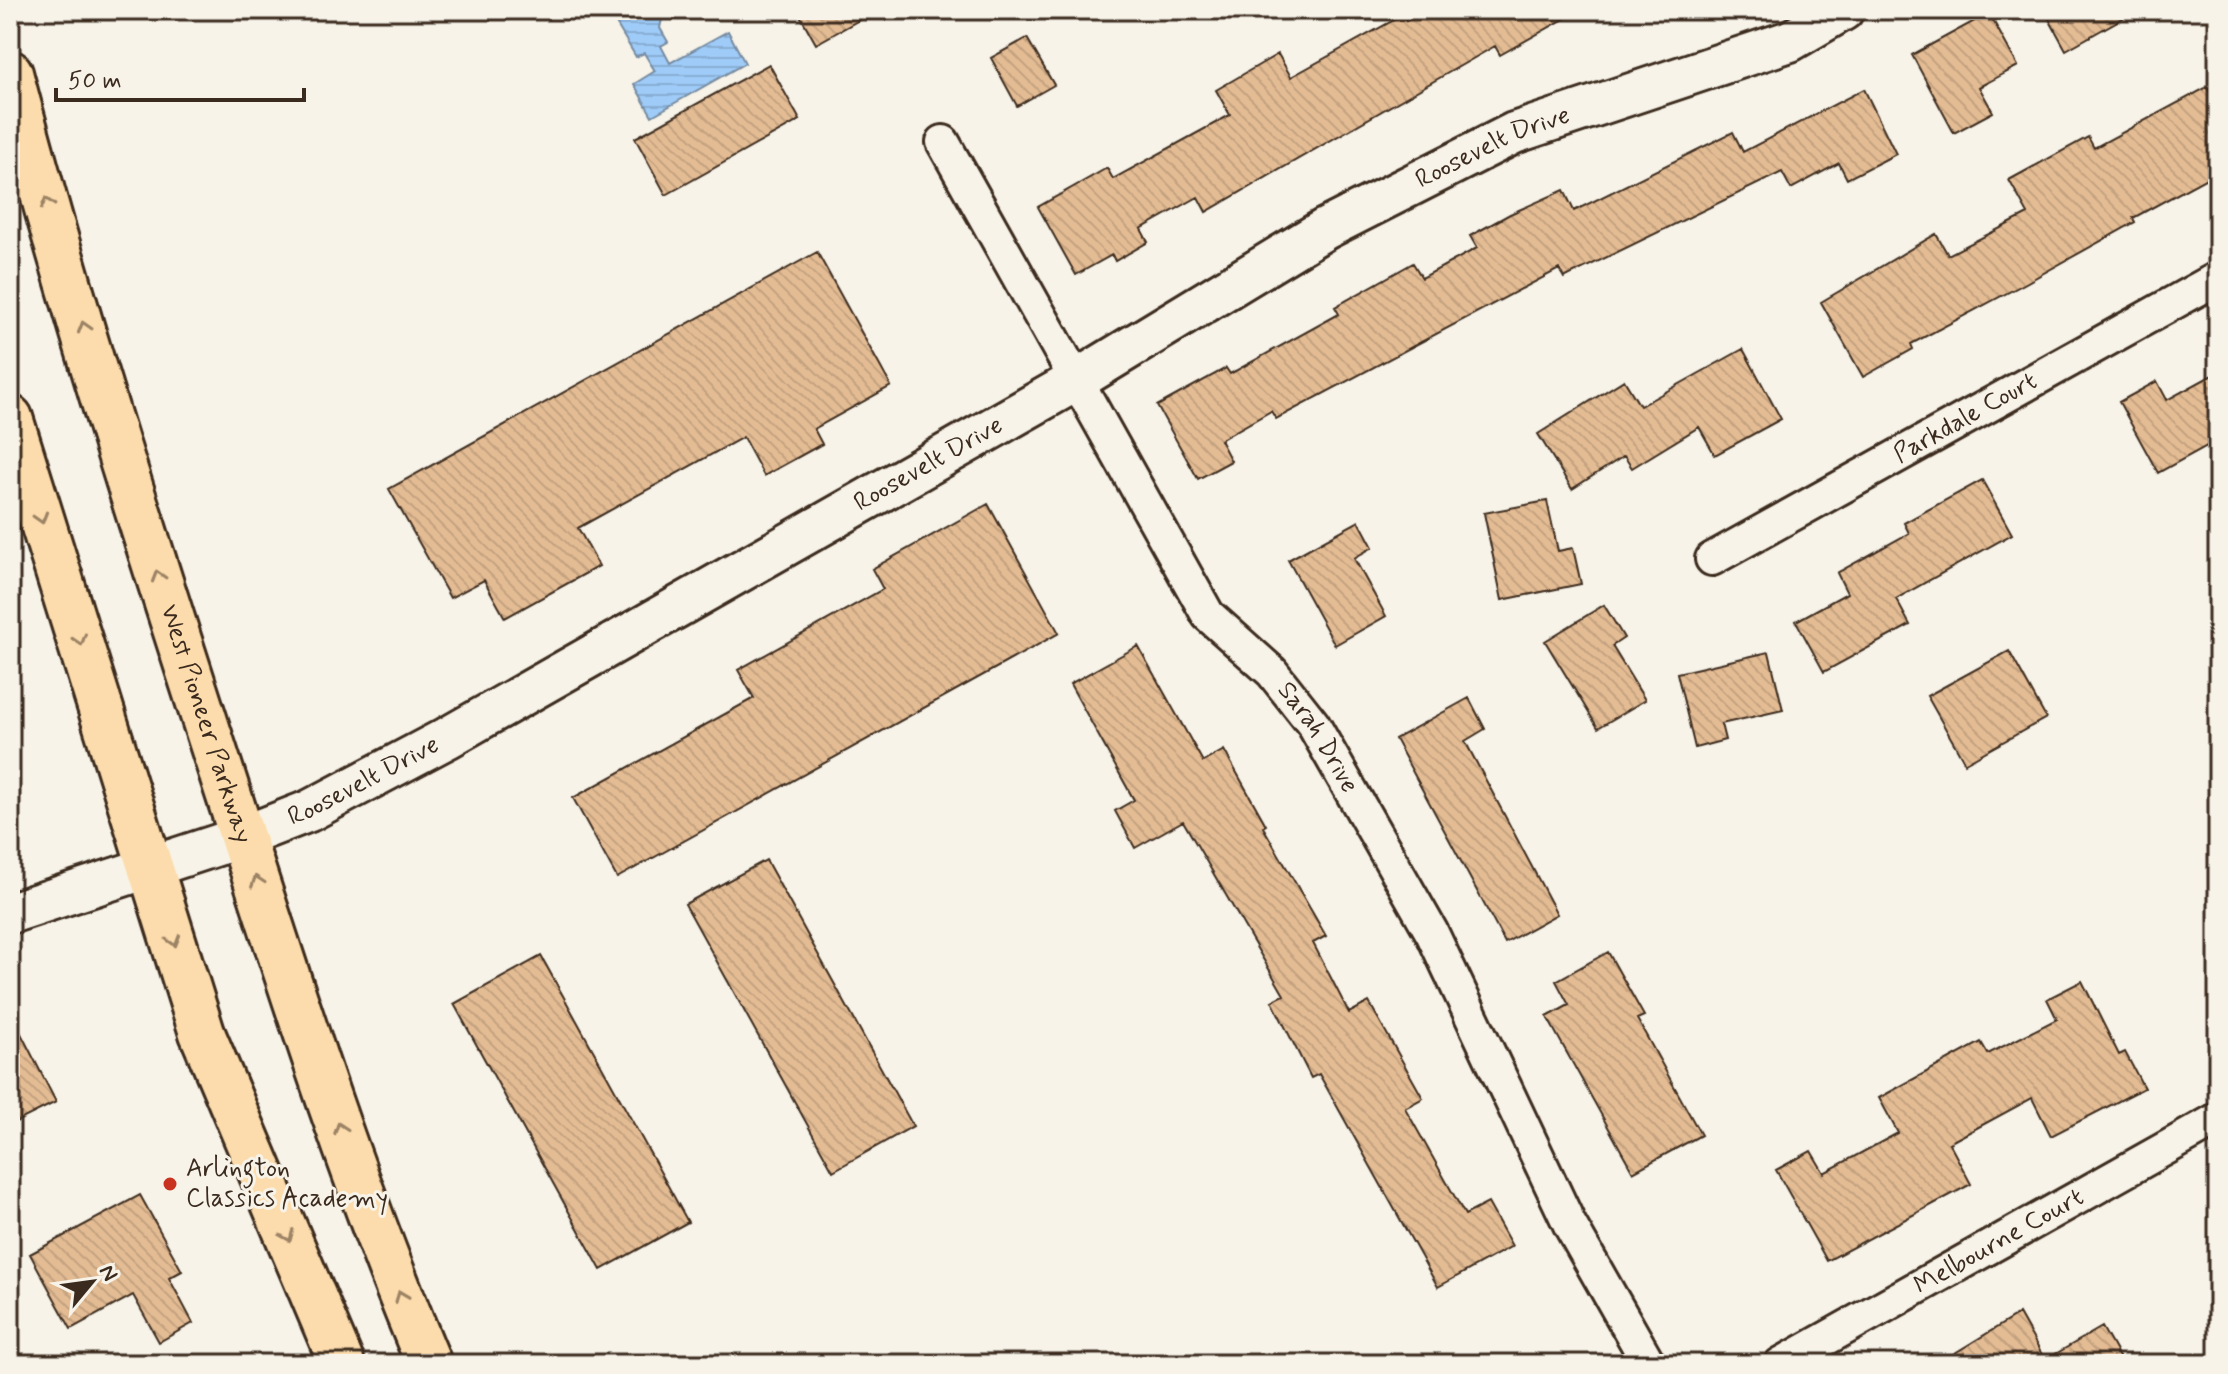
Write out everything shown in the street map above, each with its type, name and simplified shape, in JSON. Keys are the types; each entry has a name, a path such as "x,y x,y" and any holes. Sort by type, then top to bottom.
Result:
{"main road":[{"name":"West Pioneer Parkway","path":"10,73 156,571 242,837 358,1182 429,1364"},
{"path":"10,418 202,1033 342,1364"}],"street":[{"name":"Roosevelt Drive","path":"10,913 242,837 309,811 447,738 1077,380 1325,229 1514,133 1790,41 1843,10"},
{"name":"Sarah Drive","path":"943,142 1208,615 1272,672 1313,724 1432,933 1570,1225 1649,1364"},
{"name":"Parkdale Court","path":"1712,559 2218,278"},
{"name":"Melbourne Court","path":"1781,1364 2218,1119"}],"water":[{"path":"608,10 664,10 660,28 668,42 661,46 670,63 728,31 745,63 652,116 634,84 655,71 644,53 636,57"}],"building":[{"path":"797,10 877,10 816,44"},
{"path":"1426,10 1580,10 1500,55 1495,46 1206,212 1198,197 1141,229 1148,242 1115,261 1112,255 1076,275 1038,207 1107,168 1113,179 1230,115 1216,90 1278,54 1291,77 1403,15 1406,21"},
{"path":"2044,10 2137,10 2066,50"},
{"path":"1989,13 2018,66 1979,87 1993,112 1954,133 1912,55"},
{"path":"1027,38 1054,85 1017,106 991,58"},
{"path":"769,64 800,120 666,195 635,138"},
{"path":"2207,87 2218,108 2218,172 2133,218 2135,222 1911,344 1913,349 1863,377 1821,302 1936,234 1948,255 2028,214 2009,180 2088,137 2094,148"},
{"path":"1864,89 1896,154 1847,179 1839,163 1791,189 1782,172 1564,278 1559,269 1276,419 1271,411 1220,440 1231,461 1198,479 1157,406 1226,368 1230,374 1339,314 1335,307 1413,263 1422,278 1477,248 1470,236 1510,214 1564,190 1574,211 1733,132 1743,152"},
{"path":"817,252 891,386 814,429 822,444 764,476 743,437 578,528 599,566 505,618 484,580 450,598 389,489"},
{"path":"1743,349 1781,419 1715,455 1699,427 1632,468 1624,456 1572,489 1538,434 1624,380 1640,406"},
{"path":"2218,372 2218,440 2158,473 2119,402 2157,381 2167,400"},
{"path":"1982,480 2012,534 1896,599 1910,625 1824,672 1796,621 1847,593 1837,573 1909,533 1904,523"},
{"path":"1547,501 1558,551 1573,548 1581,584 1502,600 1484,513"},
{"path":"988,504 1059,633 617,878 573,798 754,698 738,670 883,589 872,569"},
{"path":"1359,521 1373,547 1354,558 1386,616 1335,645 1288,560"},
{"path":"1604,605 1624,638 1612,646 1645,700 1598,728 1545,641"},
{"path":"1138,646 1203,762 1224,750 1266,825 1263,827 1326,936 1313,943 1349,1013 1369,1002 1423,1098 1405,1108 1465,1215 1488,1203 1512,1246 1438,1287 1319,1074 1311,1078 1272,1001 1284,995 1183,821 1135,848 1115,811 1134,800 1070,684"},
{"path":"2009,651 2046,718 1965,763 1927,696"},
{"path":"1769,652 1783,710 1721,724 1725,740 1695,748 1677,673"},
{"path":"1469,698 1485,729 1465,741 1557,914 1505,943 1395,739"},
{"path":"766,860 913,1126 833,1171 685,904"},
{"path":"1608,952 1644,1016 1637,1019 1701,1135 1633,1172 1547,1017 1569,1005 1556,981"},
{"path":"541,956 688,1222 601,1270 454,1004"},
{"path":"2082,981 2119,1055 2125,1052 2144,1088 2051,1136 2032,1098 1949,1143 1971,1184 1827,1261 1776,1170 1811,1151 1824,1173 1898,1133 1879,1098 1981,1042 1988,1054 2057,1019 2047,999"},
{"path":"10,1012 56,1102 10,1125"},
{"path":"140,1195 182,1271 169,1278 193,1323 159,1342 133,1295 71,1329 30,1254"},
{"path":"2019,1314 2045,1360 2102,1327 2123,1364 1937,1364"}],"place":[{"name":"Arlington Classics Academy","path":"170,1184"}]}
